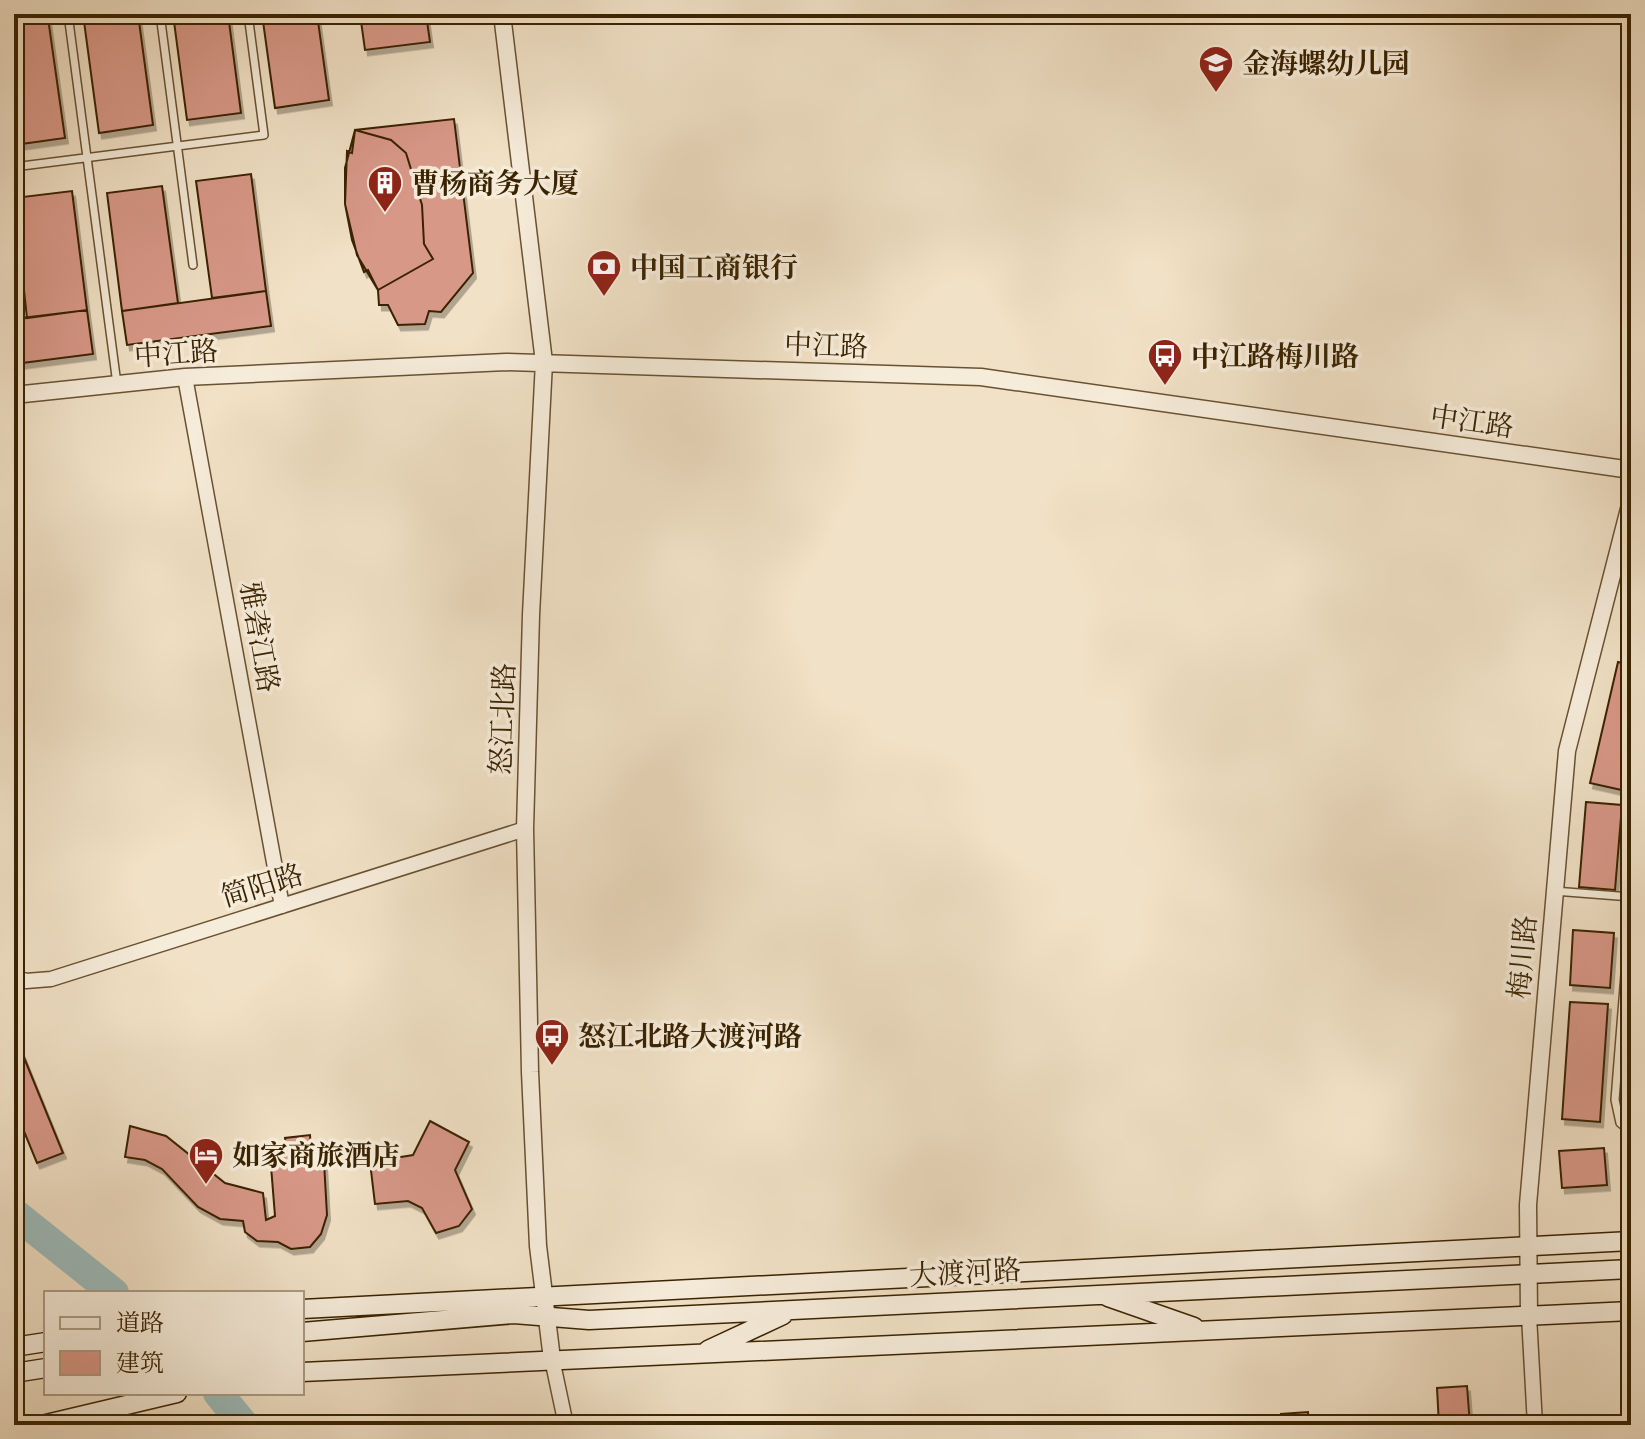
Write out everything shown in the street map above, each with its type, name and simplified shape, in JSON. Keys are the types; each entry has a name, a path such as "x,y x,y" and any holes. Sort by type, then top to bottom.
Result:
{"main road":[{"name":"大渡河路","path":"304,1309 541,1294 1631,1241"},
{"name":"大渡河路","path":"304,1332 514,1314 589,1320 1631,1269"},
{"path":"1098,1294 1206,1331"},
{"path":"702,1353 790,1311"},
{"path":"304,1372 1631,1311"},
{"path":"14,1347 44,1342"},
{"path":"14,1373 44,1368"},
{"path":"42,1425 169,1395"}],"street":[{"name":"怒江北路","path":"502,14 544,362 531,615 525,829 530,1072 541,1294 566,1425"},
{"name":"中江路","path":"14,395 185,377 544,362 981,377 1631,470"},
{"name":"雅砻江路","path":"185,377 282,906"},
{"name":"梅川路","path":"1535,1425 1527,1245 1567,751 1631,501"},
{"name":"简阳路","path":"14,977 26,981 51,979 525,829"}],"lane":[{"path":"68,14 117,384"},
{"path":"160,14 193,265"},
{"path":"14,167 264,135 248,14"},
{"path":"1554,891 1631,898 1615,1100 1620,1123 1631,1132"}],"building":[{"path":"83,14 138,14 153,125 99,133"},
{"path":"173,14 228,14 241,113 187,120"},
{"path":"262,14 317,14 329,100 275,108"},
{"path":"360,14 426,14 430,42 365,50"},
{"path":"48,18 65,138 14,145 14,23"},
{"path":"454,119 473,273 441,312 429,311 425,324 398,325 388,305 379,305 378,290 368,270 364,272 352,240 345,204 347,151 352,153 355,130"},
{"name":"曹杨商务大厦","path":"355,130 391,140 406,153 422,205 424,244 433,259 378,290 357,255 345,204 345,168"},
{"path":"251,174 266,291 212,298 196,181"},
{"path":"162,186 178,303 122,311 107,193"},
{"path":"72,191 87,310 27,318 14,198"},
{"path":"266,291 271,326 127,345 122,311"},
{"path":"87,310 93,354 14,364 14,319"},
{"path":"1618,662 1631,665 1631,771 1626,791 1590,783"},
{"path":"1586,802 1622,805 1615,890 1579,887"},
{"path":"1573,930 1614,933 1610,988 1570,985"},
{"path":"1570,1002 1608,1004 1600,1122 1562,1119"},
{"path":"14,1033 63,1153 37,1163 14,1107"},
{"path":"430,1121 469,1142 455,1170 472,1209 459,1226 436,1233 422,1208 408,1201 375,1204 370,1162 413,1155"},
{"name":"如家商旅酒店","path":"130,1126 166,1136 225,1183 263,1193 266,1220 275,1216 271,1166 286,1149 285,1138 310,1135 311,1148 324,1162 327,1215 321,1234 310,1247 291,1249 278,1242 257,1241 245,1232 243,1221 220,1219 198,1207 162,1169 145,1160 125,1157"},
{"path":"1604,1148 1607,1185 1562,1188 1559,1151"},
{"path":"1467,1386 1470,1425 1439,1425 1437,1388"},
{"path":"1308,1412 1309,1425 1282,1425 1281,1414"},
{"path":"1348,1417 1378,1417 1379,1425 1349,1425"}],"waterway":[{"path":"14,1213 112,1291"},
{"path":"220,1395 244,1425"}],"place":[{"name":"金海螺幼儿园","path":"1216,94"},
{"name":"曹杨商务大厦","path":"385,214"},
{"name":"中国工商银行","path":"604,298"},
{"name":"中江路梅川路","path":"1165,387"},
{"name":"怒江北路大渡河路","path":"552,1067"},
{"name":"如家商旅酒店","path":"206,1186"}]}
